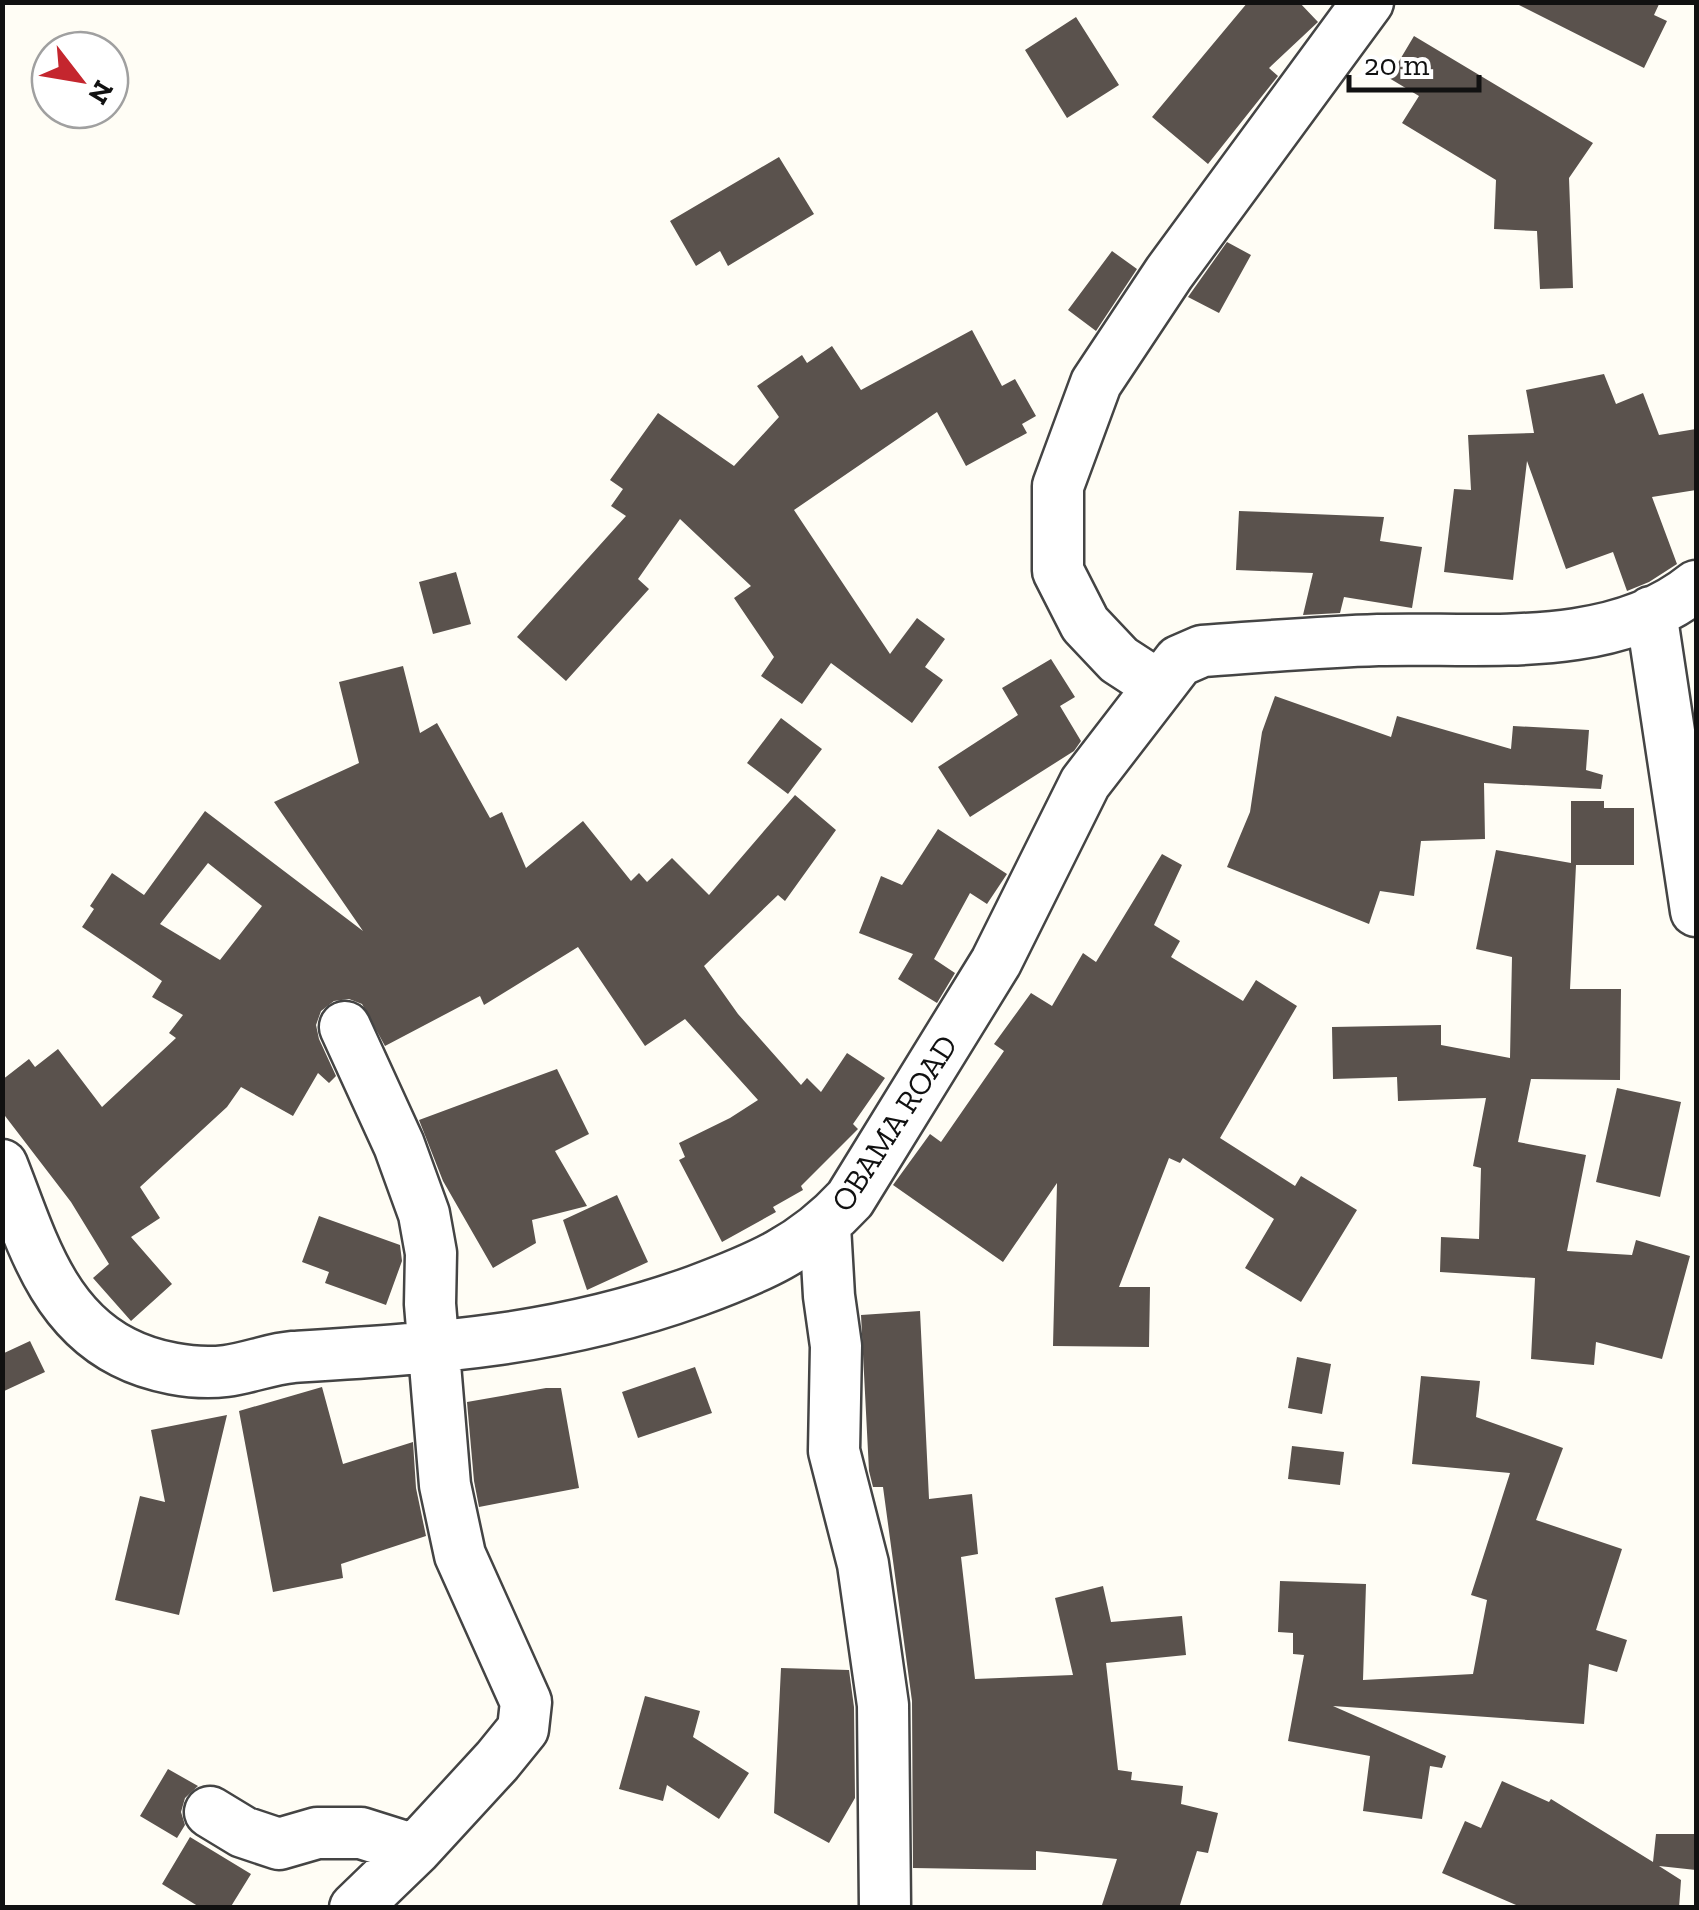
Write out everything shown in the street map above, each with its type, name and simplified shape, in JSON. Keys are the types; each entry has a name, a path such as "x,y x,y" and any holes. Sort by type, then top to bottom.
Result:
{"street":[{"path":"1159,686 1119,660 1086,624 1058,572 1058,486 1096,383 1169,273 1368,2"},
{"name":"OBAMA ROAD","path":"2,1165 47,1279 79,1320 122,1351 172,1369 225,1371 276,1358 433,1349 531,1337 633,1314 762,1266 825,1226 850,1199 996,962 1085,783 1178,660 1202,651 1378,640 1523,639 1624,626 1696,586"},
{"path":"1651,612 1696,911"},
{"path":"345,1027 399,1145 424,1214 431,1253 433,1349 445,1485 460,1555 526,1702 523,1729 415,1850 356,1908"},
{"path":"825,1226 836,1346 834,1451 862,1564 883,1704 885,1908"},
{"path":"210,1812 243,1832 279,1844 317,1833 360,1833 415,1850"}],"building":[{"path":"1248,2 1299,2 1318,22 1269,68 1278,76 1208,164 1152,117"},
{"path":"1513,2 1660,2 1654,15 1667,21 1644,68"},
{"path":"1076,17 1119,85 1067,118 1025,50"},
{"path":"1414,36 1593,143 1569,178 1573,288 1540,289 1537,231 1494,229 1496,180 1402,123 1419,96 1389,78"},
{"path":"779,157 814,214 728,266 720,251 696,266 670,221"},
{"path":"1227,242 1251,255 1219,313 1188,297"},
{"path":"1112,251 1137,269 1096,331 1068,310"},
{"path":"972,330 1002,386 1015,379 1036,416 1022,424 1027,433 966,466 937,412 794,510 890,654 917,618 945,639 925,667 943,680 912,723 831,663 802,704 761,676 774,657 734,598 751,586 680,519 638,579 649,589 566,681 517,637 626,516 611,506 623,489 610,480 658,413 734,466 779,417 757,386 802,355 807,363 832,346 861,390"},
{"path":"1604,374 1616,404 1643,393 1659,435 1696,429 1696,490 1652,497 1677,564 1627,591 1613,552 1566,569 1527,461 1513,580 1444,572 1454,489 1471,490 1468,435 1534,433 1526,390"},
{"path":"1239,511 1384,517 1380,541 1422,547 1412,608 1344,597 1340,613 1303,615 1313,573 1236,570"},
{"path":"456,572 471,624 433,634 419,582"},
{"path":"1051,659 1075,697 1060,706 1081,741 1074,751 970,817 938,767 1018,715 1002,688"},
{"path":"403,666 420,733 437,723 490,818 502,812 526,868 583,821 631,881 639,873 647,882 672,858 709,895 795,795 836,830 785,901 778,895 704,966 738,1014 801,1085 807,1078 821,1092 847,1053 885,1078 853,1124 858,1129 801,1186 803,1190 773,1207 776,1212 722,1242 679,1160 685,1157 679,1143 758,1100 685,1019 645,1046 578,947 484,1005 480,996 385,1046 362,1004 349,999 334,1001 321,1011 316,1025 319,1039 336,1076 329,1083 318,1073 293,1116 241,1087 227,1107 140,1187 160,1218 131,1237 172,1284 131,1321 93,1278 109,1264 71,1202 2,1112 2,1080 29,1059 35,1067 58,1049 102,1107 176,1038 169,1033 183,1015 152,997 162,981 82,927 94,909 90,906 112,873 144,895 205,811 363,931 274,802 359,763 339,682","holes":["208,863 262,906 220,960 160,924"]},
{"path":"1275,696 1391,737 1397,716 1511,749 1513,726 1589,730 1586,770 1603,775 1601,789 1484,783 1485,839 1421,841 1414,896 1380,891 1369,924 1227,867 1250,812 1262,732"},
{"path":"781,718 822,749 788,794 747,763"},
{"path":"1571,801 1604,801 1604,808 1634,808 1634,865 1576,865 1570,989 1621,989 1620,1080 1531,1079 1518,1142 1586,1155 1567,1251 1632,1255 1636,1240 1690,1256 1662,1359 1596,1342 1594,1365 1531,1359 1535,1278 1440,1272 1441,1237 1479,1239 1481,1168 1473,1166 1486,1098 1398,1101 1397,1077 1333,1079 1332,1027 1441,1025 1441,1045 1510,1058 1512,957 1476,949 1496,850 1571,863"},
{"path":"938,829 1007,874 987,904 970,893 934,959 955,973 937,1003 898,979 913,954 859,933 881,876 902,885"},
{"path":"1162,854 1182,865 1154,925 1180,941 1171,957 1243,1001 1256,980 1297,1006 1220,1138 1295,1186 1301,1176 1357,1210 1301,1302 1245,1268 1274,1219 1183,1158 1180,1163 1169,1158 1119,1287 1150,1287 1149,1347 1053,1346 1057,1183 1003,1262 893,1185 930,1134 941,1142 1004,1051 994,1044 1031,993 1052,1006 1083,953 1096,962"},
{"path":"557,1069 589,1134 555,1151 587,1206 532,1220 536,1243 493,1268 443,1181 419,1120"},
{"path":"1617,1088 1681,1102 1660,1197 1596,1182"},
{"path":"617,1195 648,1262 587,1290 563,1220"},
{"path":"319,1216 400,1245 402,1261 386,1305 325,1283 329,1272 302,1262"},
{"path":"920,1311 929,1499 972,1494 978,1554 961,1557 975,1679 1073,1675 1055,1598 1103,1586 1111,1622 1182,1616 1186,1655 1106,1663 1118,1770 1132,1772 1131,1780 1183,1786 1181,1804 1218,1813 1208,1853 1197,1851 1179,1908 1101,1908 1117,1859 1036,1851 1036,1870 913,1868 912,1701 883,1487 873,1487 869,1471 861,1315"},
{"path":"30,1341 45,1372 2,1392 2,1354"},
{"path":"1297,1357 1331,1364 1322,1414 1288,1408"},
{"path":"695,1367 712,1413 638,1438 622,1392"},
{"path":"1421,1376 1480,1381 1476,1417 1563,1448 1536,1520 1622,1549 1596,1630 1627,1640 1617,1672 1589,1664 1584,1724 1333,1706 1446,1756 1442,1768 1430,1766 1422,1819 1363,1811 1370,1756 1288,1741 1304,1655 1293,1654 1293,1633 1278,1632 1280,1581 1366,1584 1363,1680 1473,1674 1487,1600 1471,1595 1510,1473 1412,1464"},
{"path":"322,1387 343,1464 413,1442 416,1488 426,1536 341,1564 343,1578 273,1592 239,1411"},
{"path":"561,1388 579,1488 479,1507 467,1402"},
{"path":"227,1415 179,1615 115,1600 140,1496 165,1502 151,1430"},
{"path":"1292,1446 1344,1452 1340,1485 1288,1479"},
{"path":"781,1668 849,1670 854,1707 855,1798 829,1843 774,1813"},
{"path":"645,1696 700,1711 693,1737 749,1773 719,1819 667,1785 663,1801 619,1789"},
{"path":"168,1769 198,1786 185,1798 181,1812 185,1825 177,1838 140,1816"},
{"path":"1502,1781 1549,1802 1551,1799 1653,1862 1656,1834 1696,1834 1696,1870 1659,1866 1681,1880 1679,1908 1523,1908 1442,1873 1465,1821 1481,1828"},
{"path":"190,1837 251,1874 230,1908 201,1908 162,1884"}]}
